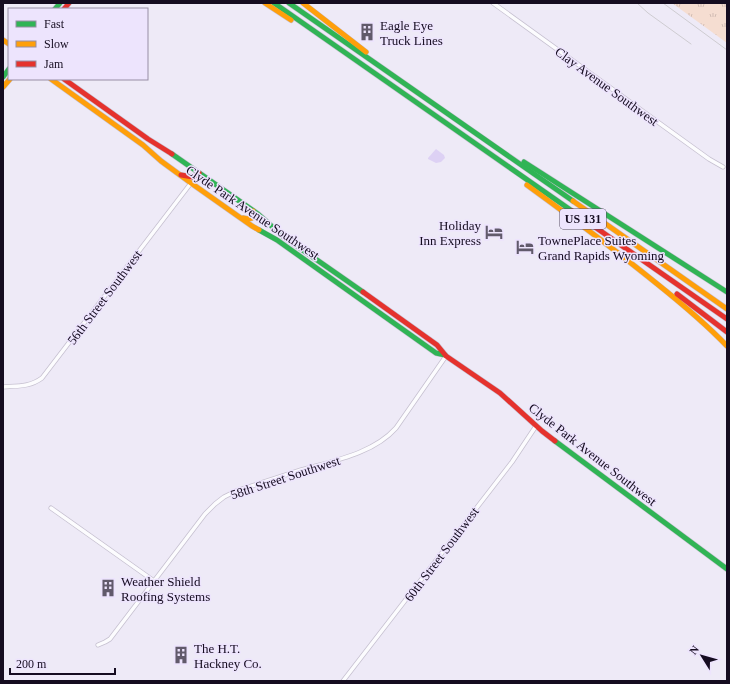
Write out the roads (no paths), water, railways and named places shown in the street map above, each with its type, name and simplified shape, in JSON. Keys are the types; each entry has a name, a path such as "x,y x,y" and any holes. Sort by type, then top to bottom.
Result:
{"main road":[{"path":"265,3 292,21 319,34"},
{"name":"US 131","path":"274,3 727,320"},
{"name":"US 131","path":"290,3 727,308"},
{"path":"303,3 407,85"},
{"name":"Clyde Park Avenue Southwest","path":"52,80 143,145 180,175 240,218 256,229 277,240 432,350 446,356 500,393 536,426 572,454 727,569"},
{"name":"Clyde Park Avenue Southwest","path":"65,80 148,139 174,154 253,211 279,233 437,345 446,356"},
{"path":"438,118 479,151 528,185 727,332"},
{"path":"482,137 529,165 727,292"},
{"path":"158,158 161,151 174,154"},
{"path":"180,175 192,177 197,176 199,173"},
{"path":"240,218 251,218 253,211"},
{"path":"290,250 297,252 302,249"},
{"path":"620,254 678,300 727,346"},
{"path":"682,263 727,288"}],"street":[{"name":"Clay Avenue Southwest","path":"493,3 710,160 723,167"},
{"name":"56th Street Southwest","path":"3,387 26,386 42,378 191,183"},
{"name":"58th Street Southwest","path":"98,644 105,642 110,638 201,519 215,504 224,497 236,491 354,455 378,443 389,435 403,418 446,356"},
{"name":"60th Street Southwest","path":"344,681 512,462 536,426"},
{"path":"51,508 154,581"}],"railway":[{"path":"637,3 648,13 691,44"},
{"path":"663,3 727,50"}],"place":[{"name":"Eagle Eye Truck Lines","path":"367,32"},
{"name":"Holiday Inn Express","path":"494,232"},
{"name":"TownePlace Suites Grand Rapids Wyoming","path":"525,247"},
{"name":"Weather Shield Roofing Systems","path":"108,588"},
{"name":"The H.T. Hackney Co.","path":"181,655"}]}
